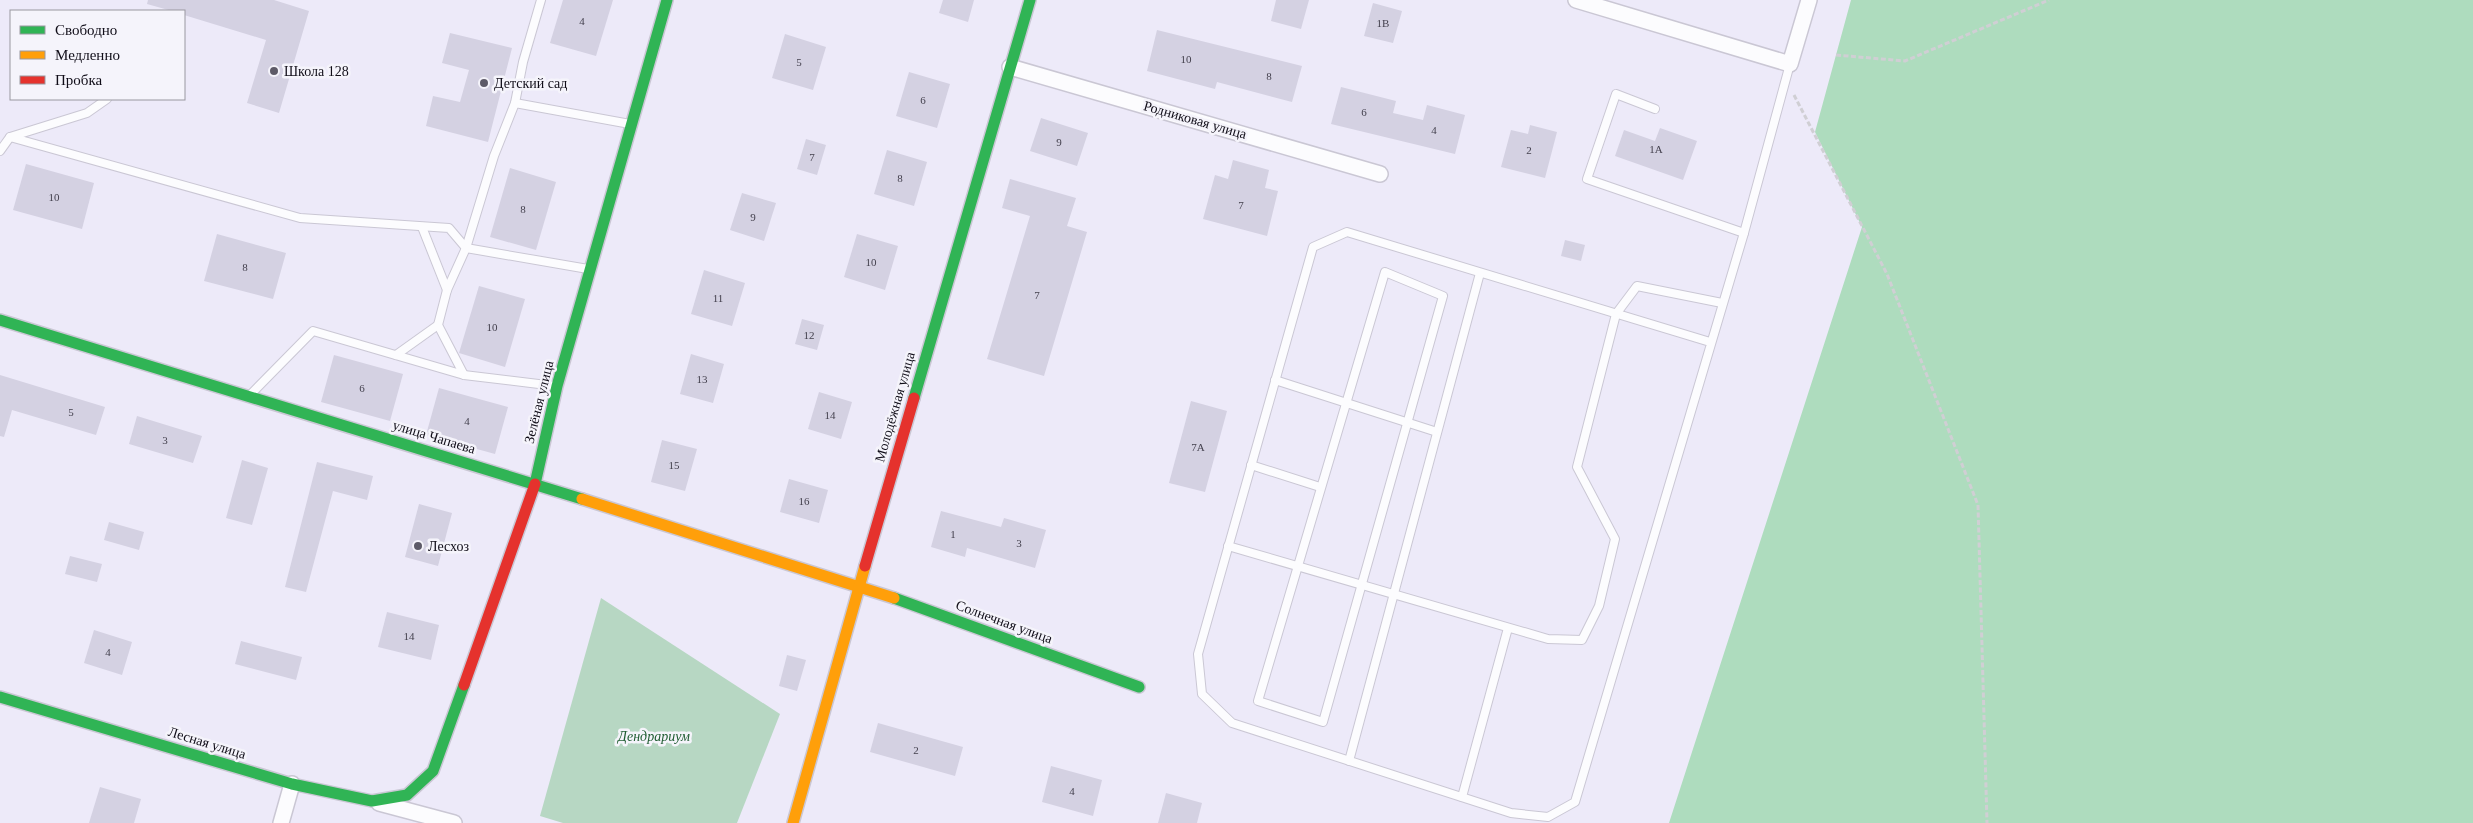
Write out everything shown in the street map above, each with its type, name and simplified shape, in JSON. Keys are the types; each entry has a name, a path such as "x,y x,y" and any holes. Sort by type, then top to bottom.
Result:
{"street":[{"name":"Зелёная улица","path":"407,795 433,771 535,483 556,386 666,0"},
{"name":"Молодёжная улица","path":"793,823 859,585 1030,0"},
{"path":"1576,0 1790,64 1808,0"},
{"name":"Родниковая улица","path":"1010,67 1380,174"},
{"name":"улица Чапаева","path":"0,320 535,483 859,585"},
{"name":"Солнечная улица","path":"859,585 1139,687"},
{"name":"Лесная улица","path":"0,697 292,784 372,801 407,795"},
{"path":"281,823 292,784"},
{"path":"372,801 454,823"}],"lane":[{"path":"396,355 438,325 447,290 466,248 494,156 515,104 523,62 541,0"},
{"path":"1710,342 1347,232 1313,247 1198,654 1202,694 1232,723 1511,813 1548,817 1575,802 1744,232 1790,64"},
{"path":"1655,109 1616,94 1587,179 1744,232"},
{"path":"0,151 10,137 87,113 106,100"},
{"path":"515,104 631,124"},
{"path":"10,137 300,218 449,228 466,248 590,269"},
{"path":"422,226 447,290"},
{"path":"1385,272 1444,296 1323,722 1258,701 1296,566 1346,403 1385,272"},
{"path":"1349,761 1480,273"},
{"path":"1228,546 1548,639 1582,640 1599,606 1615,538 1577,467 1616,314 1637,286 1722,303"},
{"path":"438,325 464,375"},
{"path":"250,396 314,331 464,375 556,386"},
{"path":"1275,380 1437,432"},
{"path":"1251,465 1320,487"},
{"path":"1462,797 1508,628"}],"path":[{"path":"1836,55 1905,61 2050,0"},
{"path":"1786,79 1887,274 1978,505 1987,823"}],"green space":[{"path":"1851,0 2473,0 2473,823 1669,823 1862,227 1815,132"},
{"name":"Дендрариум","path":"601,598 780,714 737,823 563,823 540,816"}],"building":[{"name":"Школа 128","path":"148,0 274,0 309,11 279,113 247,103 266,40 185,15 185,10 168,10 147,4"},
{"path":"563,0 613,0 596,56 550,43"},
{"path":"943,0 974,0 968,22 939,13"},
{"path":"1276,0 1309,0 1301,29 1271,21"},
{"path":"1373,3 1402,11 1393,43 1364,36"},
{"path":"1157,30 1302,66 1292,102 1217,82 1215,89 1147,71"},
{"name":"Детский сад","path":"450,33 512,48 488,142 426,126 433,96 460,102 469,70 442,63"},
{"path":"785,34 826,47 813,90 772,78"},
{"path":"909,72 950,84 937,128 896,116"},
{"path":"1341,87 1396,101 1393,113 1423,120 1427,105 1465,115 1455,154 1331,124"},
{"path":"1041,118 1088,133 1077,166 1030,151"},
{"path":"1530,125 1557,132 1545,178 1501,167 1511,130 1528,134"},
{"path":"1660,128 1697,141 1683,180 1615,156 1624,130 1655,141"},
{"path":"806,139 826,145 817,175 797,169"},
{"path":"887,150 927,162 914,206 874,194"},
{"path":"1233,160 1269,170 1265,188 1278,191 1267,236 1203,219 1215,175 1228,179"},
{"path":"26,164 94,183 82,229 13,210"},
{"path":"510,168 556,182 536,250 490,237"},
{"path":"1010,179 1076,198 1067,226 1087,232 1044,376 987,359 1030,216 1002,208"},
{"path":"742,193 776,203 764,241 730,230"},
{"path":"217,234 286,253 273,299 204,281"},
{"path":"857,234 898,246 885,290 844,277"},
{"path":"1565,240 1585,245 1581,261 1561,256"},
{"path":"704,270 745,283 732,326 691,314"},
{"path":"479,286 525,299 505,367 459,353"},
{"path":"802,319 824,325 817,350 795,344"},
{"path":"691,354 724,364 713,403 680,394"},
{"path":"334,355 403,374 390,421 321,402"},
{"path":"0,375 105,407 96,435 12,410 4,437 0,436"},
{"path":"439,388 508,407 495,454 426,435"},
{"path":"819,392 852,402 841,439 808,429"},
{"path":"1191,401 1227,411 1205,492 1169,483"},
{"path":"137,416 202,436 193,463 129,444"},
{"path":"662,440 697,449 685,491 651,482"},
{"path":"242,460 268,468 252,525 226,518"},
{"path":"317,462 373,476 367,500 333,491 306,592 285,587"},
{"path":"789,479 828,490 819,523 780,512"},
{"path":"419,504 452,513 438,566 405,557"},
{"path":"941,511 1001,527 1004,518 1046,530 1035,568 967,548 965,557 931,547"},
{"path":"109,522 144,532 139,550 104,540"},
{"path":"70,556 102,564 97,582 65,574"},
{"path":"387,612 439,625 431,660 378,647"},
{"path":"94,630 132,642 122,675 84,663"},
{"path":"241,641 302,657 296,680 235,664"},
{"path":"787,655 806,660 797,691 779,686"},
{"path":"878,723 963,747 955,776 870,752"},
{"path":"1051,766 1102,780 1093,816 1042,802"},
{"path":"100,787 141,799 134,823 89,823"},
{"path":"1166,793 1202,803 1197,823 1158,823"}],"traffic: fast":[{"path":"535,484 557,386 667,0"},
{"path":"914,398 1030,0"},
{"path":"0,320 582,499"},
{"path":"894,598 1139,687"},
{"path":"0,697 292,784 372,801 407,795 433,771 464,685"}],"traffic: slow":[{"path":"582,499 894,598"},
{"path":"793,823 865,566"}],"traffic: jam":[{"path":"865,566 914,398"},
{"path":"464,685 535,484"}],"place":[{"name":"Школа 128","path":"274,71"},
{"name":"Детский сад","path":"484,83"},
{"name":"Лесхоз","path":"418,546"}]}
